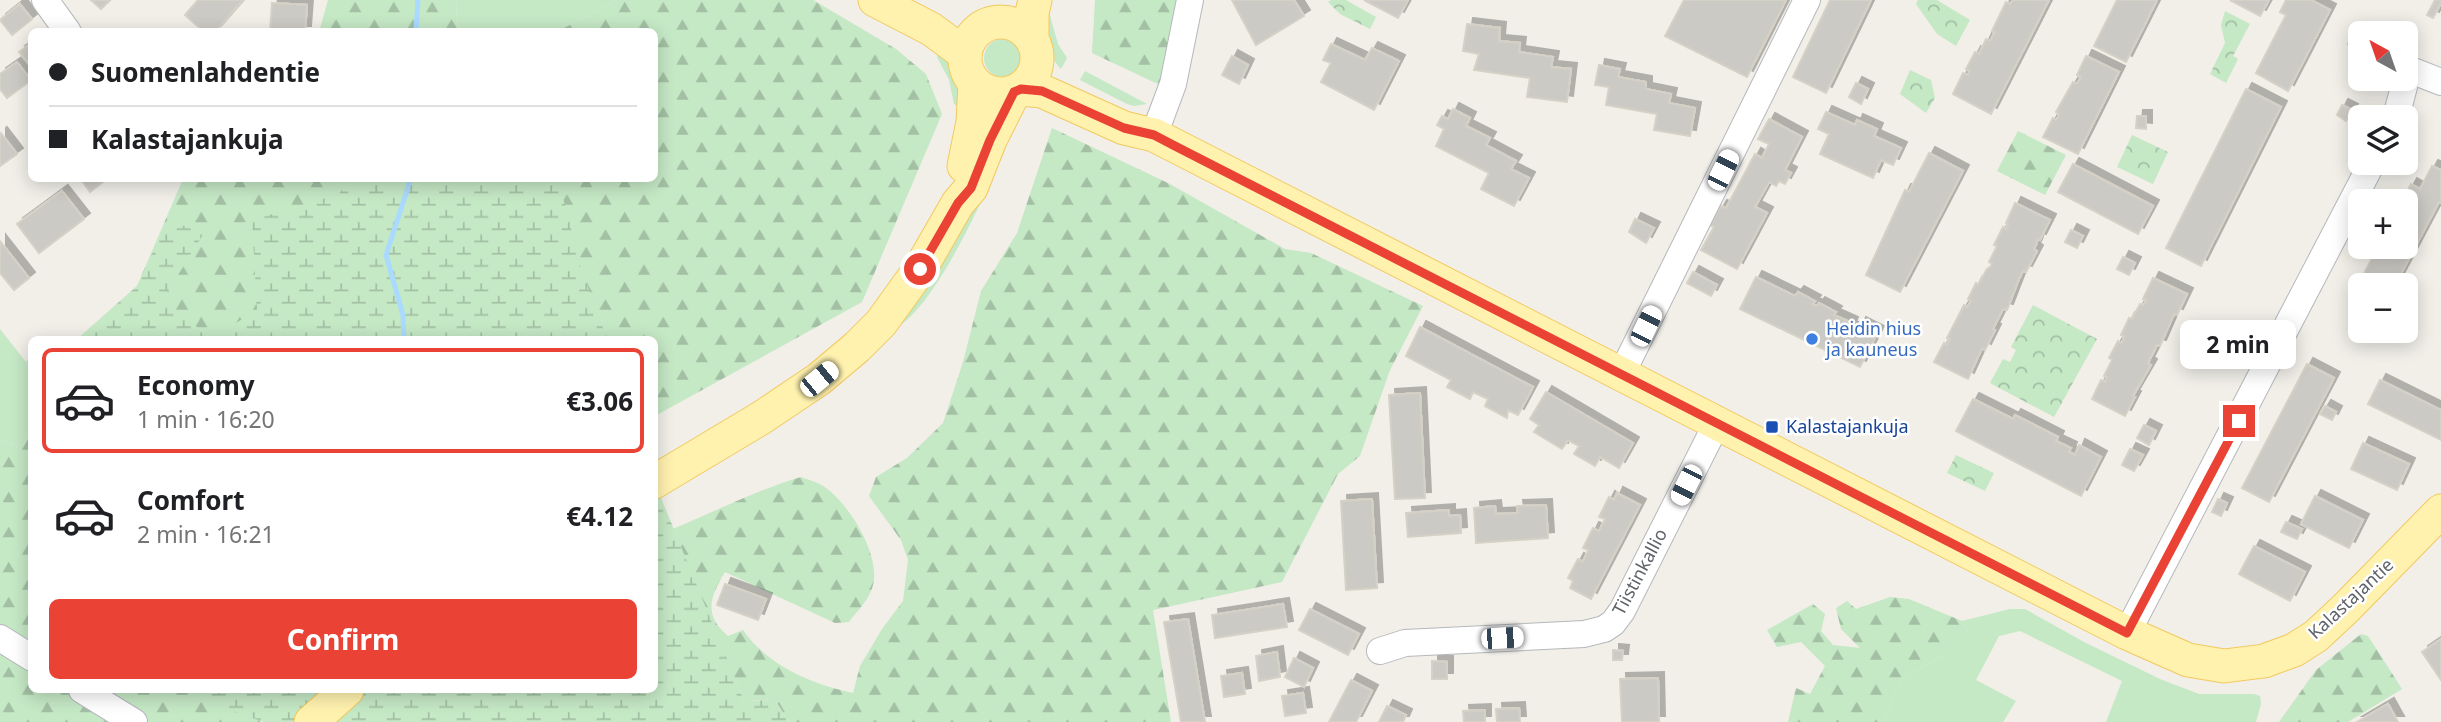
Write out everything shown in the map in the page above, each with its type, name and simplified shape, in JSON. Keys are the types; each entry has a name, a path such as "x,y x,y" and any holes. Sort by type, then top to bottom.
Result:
{"main road":[{"path":"874,0 931,29 984,38"},
{"path":"920,0 984,38"},
{"path":"658,480 761,418 819,379 858,347 881,323 920,269 958,203 971,188 990,140 1017,90 1027,83 1035,69 1032,13 1035,0"},
{"path":"958,203 959,183 973,122 984,38 1002,22 1020,27 1035,46"},
{"path":"984,38 993,93 1017,90"},
{"name":"Kalastajantie","path":"1035,46 1056,73 1132,115 1154,135"},
{"name":"Kalastajantie","path":"1017,90 1042,91 1124,128 1154,135 2127,633 2188,660 2224,666 2264,661 2294,650 2316,636 2346,608 2441,511"},
{"path":"311,722 344,693"}],"street":[{"path":"46,0 65,28"},
{"path":"1154,135 1174,84 1191,0"},
{"path":"1622,373 1807,0"},
{"path":"2418,73 2441,82"},
{"path":"2127,633 2366,175"},
{"name":"Tiistinkallio","path":"1380,651 1405,643 1584,634 1604,629 1613,623 1627,602 1717,423"},
{"path":"0,638 28,656"},
{"path":"87,693 134,722"}],"green space":[{"path":"328,0 457,0 456,19 459,28 320,28"},
{"path":"457,0 617,0 564,28 459,28 456,19"},
{"path":"617,0 813,0 896,49 926,74 942,114 862,302 658,414 658,336 81,336 137,286 182,182 658,182 658,28 564,28"},
{"path":"1095,0 1182,0 1164,87 1092,53"},
{"path":"1346,0 1376,17 1370,29 1340,14 1328,2"},
{"path":"1918,0 1937,0 1970,20 1956,46 1937,34 1916,4"},
{"path":"2225,11 2250,24 2233,56 2238,59 2226,83 2210,74 2225,43 2221,25"},
{"path":"1049,12 1058,44 1067,58 1061,69 1051,56 1046,42"},
{"path":"1003,39 1017,44 1022,58 1017,72 1003,77 989,72 984,58 989,44"},
{"path":"942,45 953,60 958,74 959,107 954,104 949,80 937,57"},
{"path":"1910,70 1931,80 1935,98 1926,113 1900,94"},
{"path":"1085,71 1147,104 1127,104 1080,80"},
{"path":"1052,128 1170,184 1285,249 1311,253 1423,306 1390,370 1360,456 1338,474 1282,582 1153,610 1171,722 789,722 775,700 744,701 673,529 753,494 801,477 821,485 835,496 863,535 873,565 871,591 849,622 835,623 725,572 713,598 712,613 715,621 728,636 743,630 765,654 792,672 853,693 860,666 903,601 908,560 901,540 869,496 876,477 907,458 943,423 963,362 981,291 1017,233"},
{"path":"2018,131 2066,155 2045,195 1997,171"},
{"path":"2132,135 2168,152 2153,184 2117,167"},
{"path":"1008,141 964,237 941,277 915,312 902,324 897,318"},
{"path":"347,182 558,182 577,258 606,336 215,336 257,310 252,220 339,194"},
{"path":"167,220 204,233 162,301 209,336 80,336 137,286"},
{"path":"2033,305 2097,339 2054,417 1990,383 2003,359 2010,362 2016,350 2011,347"},
{"path":"0,329 26,362 28,359 28,434 23,446 0,441"},
{"path":"28,434 28,693 290,693 260,722 0,722 0,441 23,446"},
{"path":"1956,455 1994,473 1985,491 1947,473"},
{"path":"658,490 744,701 775,700 789,722 264,722 215,705 210,693 658,693"},
{"path":"1890,597 1909,599 1962,621 1970,636 1948,653 1901,679 1884,722 1788,722 1796,688 1810,694 1825,666 1801,642 1777,647 1767,630 1813,604 1825,614 1821,631 1833,645 1860,648 1841,629 1836,608 1847,601 1856,609"},
{"path":"2010,609 2025,609 2084,642 2160,679 2199,694 2260,696 2261,704 2256,722 2106,722 2122,681 2020,631 1999,636 1976,680 2016,701 2003,722 1884,722 1901,679 1948,653 1970,636 1962,621"},
{"path":"2361,634 2368,636 2402,689 2348,722 2279,722 2316,670"}],"building":[{"path":"91,0 110,0 101,9"},
{"path":"198,0 243,0 218,28 200,28 185,15"},
{"path":"1232,0 1294,0 1304,16 1256,45"},
{"path":"1364,0 1408,0 1398,18"},
{"path":"1684,0 1786,0 1747,77 1665,36"},
{"path":"1830,0 1871,0 1826,93 1793,77"},
{"path":"2013,0 2049,0 1991,114 1953,94 1963,73 1968,75 1970,71 1966,69 1975,52 1979,54 1986,39 1990,41 2006,2 2010,4"},
{"path":"2117,0 2157,0 2126,62 2094,46"},
{"path":"2230,0 2269,0 2260,16"},
{"path":"2286,0 2311,0 2330,10 2288,91 2256,73 2286,15 2280,12"},
{"path":"2435,0 2441,0 2441,3 2433,18 2427,15"},
{"path":"272,3 307,5 305,28 270,28"},
{"path":"20,4 32,19 12,35 0,20"},
{"path":"1467,24 1500,28 1499,41 1520,43 1519,52 1553,57 1551,67 1571,69 1567,102 1527,97 1530,78 1474,70 1479,54 1463,51"},
{"path":"1331,44 1365,60 1372,48 1399,61 1374,110 1321,82 1331,63 1323,60"},
{"path":"28,46 28,63 19,52"},
{"path":"1232,56 1248,65 1239,84 1222,75"},
{"path":"2086,56 2119,72 2078,154 2043,137 2053,118 2056,120 2058,117 2056,112 2073,82 2077,84 2081,77 2077,75"},
{"path":"17,62 28,76 28,82 7,98 0,89 0,74"},
{"path":"1599,65 1620,69 1618,77 1646,82 1646,89 1671,94 1669,103 1695,108 1690,136 1654,130 1657,114 1606,105 1609,87 1595,85"},
{"path":"1856,83 1868,89 1861,104 1849,97"},
{"path":"2246,89 2281,107 2201,266 2166,248"},
{"path":"2342,105 2348,108 2346,121 2337,115"},
{"path":"1453,109 1470,118 1466,126 1490,138 1486,145 1516,161 1511,169 1529,178 1514,206 1481,189 1489,173 1436,146 1444,129 1437,125 1442,116 1448,119"},
{"path":"1826,112 1855,125 1857,120 1877,129 1874,136 1901,148 1893,165 1881,160 1873,178 1820,154 1829,134 1818,129"},
{"path":"2137,116 2146,116 2146,129 2136,128"},
{"path":"1769,119 1802,137 1785,170 1791,173 1785,184 1779,181 1776,186 1769,182 1755,207 1767,213 1737,269 1701,250 1714,227 1710,225 1721,206 1726,208 1755,154 1762,158 1769,144 1758,139"},
{"path":"0,134 17,154 0,166"},
{"path":"1929,153 1963,171 1900,292 1866,275 1905,190 1909,192"},
{"path":"2073,164 2153,206 2138,234 2058,192"},
{"path":"2432,166 2441,170 2441,203 2439,202 2418,242 2418,189 2408,189 2411,184 2420,189"},
{"path":"83,182 103,182 90,192"},
{"path":"62,191 84,219 39,253 17,224"},
{"path":"2015,203 2050,220 2040,240 2038,239 2034,249 2037,251 2026,272 2023,271 2007,310 2003,309 1985,350 1982,348 1968,379 1934,362 1944,343 1947,345 1950,339 1947,338 1964,305 1967,307 1971,301 1968,299 1976,283 1978,285 1992,264 1989,262 1997,246 1994,245 2003,227 2007,227 2006,223"},
{"path":"1635,219 1654,228 1646,243 1629,232"},
{"path":"2071,230 2083,236 2077,248 2065,242"},
{"path":"0,241 29,278 14,290 0,273"},
{"path":"2123,257 2135,263 2129,275 2117,269"},
{"path":"2372,259 2409,259 2401,273 2364,273"},
{"path":"1693,272 1717,285 1711,296 1687,283"},
{"path":"1756,277 1795,296 1798,292 1815,301 1813,304 1817,306 1819,303 1836,312 1834,315 1852,323 1850,327 1857,330 1860,323 1878,332 1860,367 1740,309"},
{"path":"2153,278 2187,294 2177,315 2174,314 2160,346 2157,345 2148,363 2151,365 2125,416 2092,399 2101,380 2105,382 2107,377 2104,376 2112,360 2109,358 2118,341 2121,343 2123,340 2124,336 2121,335 2129,318 2132,319 2140,304 2145,303 2146,300 2143,299"},
{"path":"1420,327 1533,387 1518,415 1508,410 1507,418 1485,406 1488,399 1473,392 1470,399 1447,387 1451,380 1406,356"},
{"path":"2307,364 2334,378 2269,502 2242,488"},
{"path":"2380,380 2441,410 2441,440 2368,404"},
{"path":"1546,392 1633,443 1619,468 1600,457 1595,466 1574,454 1579,446 1568,440 1562,449 1534,432 1539,425 1530,419"},
{"path":"1420,393 1425,498 1395,499 1389,395"},
{"path":"1973,399 2013,419 2015,415 2058,437 2056,441 2071,448 2069,452 2075,455 2079,445 2101,457 2081,496 1956,431"},
{"path":"2325,406 2336,412 2332,420 2320,414"},
{"path":"2144,425 2156,431 2149,445 2137,438"},
{"path":"2363,443 2409,464 2397,490 2351,469"},
{"path":"2130,449 2143,455 2134,471 2122,465"},
{"path":"1617,493 1640,505 1591,599 1570,588 1573,581 1568,578 1578,559 1583,562 1588,550 1583,548 1593,528 1599,531 1605,519 1599,517 1609,497 1614,500"},
{"path":"2315,496 2363,520 2349,548 2301,524"},
{"path":"1372,499 1377,588 1346,590 1341,501"},
{"path":"2218,499 2227,503 2221,516 2212,512"},
{"path":"1546,505 1548,538 1476,543 1474,508 1495,506 1496,514 1518,513 1517,506"},
{"path":"1449,510 1449,516 1460,515 1461,533 1408,537 1406,513"},
{"path":"2286,522 2302,529 2297,539 2281,532"},
{"path":"2254,546 2305,572 2290,601 2239,574"},
{"path":"725,584 766,599 758,620 717,605"},
{"path":"1283,604 1287,627 1215,638 1212,615"},
{"path":"1310,609 1359,634 1348,655 1299,630"},
{"path":"1188,619 1205,722 1181,722 1164,622"},
{"path":"2441,639 2441,680 2422,652"},
{"path":"1613,650 1623,651 1622,660 1613,660"},
{"path":"1277,652 1280,677 1259,681 1256,656"},
{"path":"1294,658 1313,668 1304,687 1285,677"},
{"path":"1432,661 1447,662 1447,679 1432,679"},
{"path":"1242,673 1245,694 1224,697 1221,676"},
{"path":"1658,678 1659,722 1622,722 1620,679"},
{"path":"1351,680 1372,691 1356,722 1329,722"},
{"path":"1303,693 1306,713 1285,716 1282,696"},
{"path":"2388,704 2398,722 2357,722"},
{"path":"1387,706 1406,715 1403,722 1379,722"},
{"path":"1519,708 1520,722 1497,722 1496,709"},
{"path":"1485,710 1485,722 1464,722 1463,711"}],"waterway":[{"path":"416,28 418,0"},
{"path":"404,336 403,315 386,255 410,182"}],"place":[{"name":"Heidin hius ja kauneus","path":"1812,339"},
{"name":"Kalastajankuja","path":"1772,427"}],"route":[{"path":"920,269 958,203 971,188 990,140 1014,92 1021,89 1042,91 1124,128 1154,135 2127,633 2239,421"}]}
